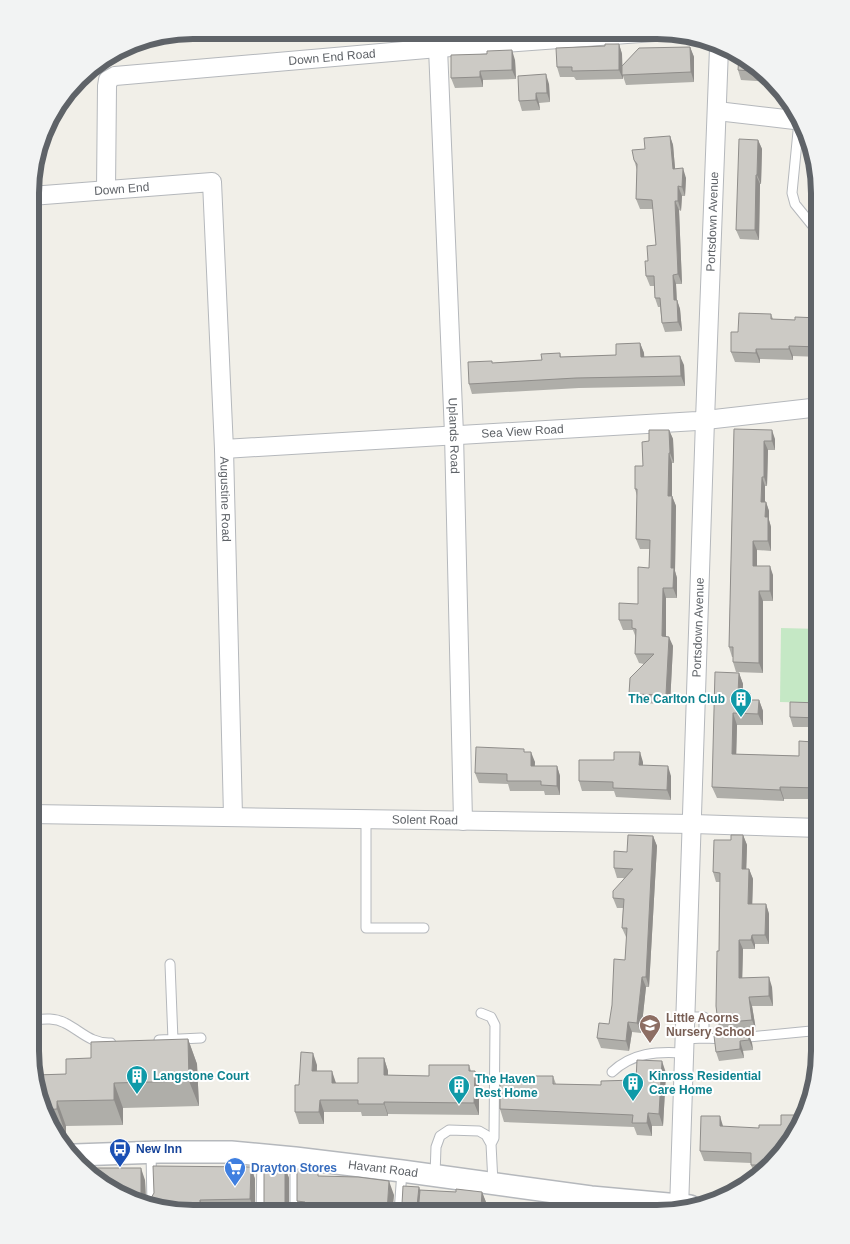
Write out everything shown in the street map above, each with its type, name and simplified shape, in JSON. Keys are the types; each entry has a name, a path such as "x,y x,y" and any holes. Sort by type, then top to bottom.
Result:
{"street":[{"name":"Down End Road","path":"106,190 107,86 108,80 115,76 560,39"},
{"name":"Uplands Road","path":"438,48 454,434 463,822"},
{"name":"Portsdown Avenue","path":"683,1203 684,1046 719,52"},
{"path":"717,111 792,120"},
{"name":"Down End","path":"39,195 212,182"},
{"name":"Augustine Road","path":"212,182 224,449 233,816"},
{"name":"Sea View Road","path":"224,449 705,420 811,408"},
{"name":"Solent Road","path":"39,814 693,824 811,828"},
{"name":"Havant Road","path":"79,1155 231,1152 295,1158 493,1183 590,1205"}],"lane":[{"path":"799,135 792,193 795,204 811,224"},
{"path":"366,820 366,928 424,928"},
{"path":"170,964 173,1040"},
{"path":"480,1013 491,1017 495,1025 494,1138 491,1144"},
{"path":"685,1018 704,1017 704,1038"},
{"path":"39,1019 46,1018 64,1022 90,1040 107,1043 116,1042"},
{"path":"612,1072 635,1056 684,1046 704,1038 721,1039 811,1031"},
{"path":"154,1040 201,1038"},
{"path":"436,1175 436,1147 440,1136 449,1130 479,1131 486,1135 491,1144 493,1183"},
{"path":"151,1152 152,1199"},
{"path":"261,1205 262,1155"},
{"path":"295,1158 295,1205"},
{"path":"400,1205 402,1171"}],"green space":[{"path":"781,628 811,629 811,703 780,702"}],"building":[{"path":"605,44 619,44 619,70 572,71 572,67 557,67 556,48 605,46"},
{"path":"690,47 691,72 622,75 622,66 639,48"},
{"path":"512,50 512,70 480,71 480,77 451,78 451,55 487,54 487,51"},
{"path":"739,62 751,71 738,70"},
{"path":"546,74 547,93 536,93 536,100 519,101 518,76"},
{"path":"670,136 673,169 683,168 682,187 678,186 678,201 675,201 678,274 673,275 674,300 677,300 678,322 662,323 660,298 655,298 654,276 646,276 647,246 656,245 652,200 636,199 637,164 632,150 645,149 644,138"},
{"path":"739,139 758,140 755,230 736,230"},
{"path":"739,313 771,314 771,319 795,320 795,317 811,318 811,347 789,346 789,349 756,349 756,353 731,352 731,332 738,332"},
{"path":"640,343 641,357 680,356 681,376 576,378 469,384 468,362 492,361 492,363 542,360 541,354 560,353 560,357 616,355 616,344"},
{"path":"734,429 772,430 772,441 764,441 764,477 762,477 761,502 766,502 765,517 768,517 768,541 753,541 753,566 770,566 770,591 759,591 759,663 733,662 733,647 729,647"},
{"path":"649,430 669,430 668,496 672,496 671,568 674,568 673,588 663,588 662,636 669,637 666,695 629,694 630,678 654,654 635,654 636,629 632,628 632,620 619,620 619,603 638,604 638,567 649,568 650,540 636,539 637,489 635,489 635,466 643,466 642,442 649,441"},
{"path":"715,672 739,673 738,693 750,693 750,700 759,700 758,714 733,713 732,754 799,756 799,741 811,742 811,788 780,787 780,790 712,787"},
{"path":"790,702 811,703 811,718 790,717"},
{"path":"476,747 524,749 524,752 531,752 531,766 557,766 557,786 541,785 541,781 507,781 507,774 475,773"},
{"path":"614,752 640,752 639,765 668,766 667,790 613,788 613,782 579,781 579,760 614,760"},
{"path":"628,835 653,836 646,977 642,977 637,1023 628,1022 626,1041 597,1038 599,1023 609,1024 612,1005 614,959 625,960 627,928 622,928 624,899 613,898 613,891 633,869 614,868 614,851 627,852"},
{"path":"731,835 743,835 742,869 749,869 748,904 766,904 765,935 752,935 751,940 739,940 739,978 769,977 769,996 749,997 752,1020 718,1023 716,1006 720,873 713,872 714,840 731,840"},
{"path":"748,1033 749,1040 740,1041 740,1049 716,1052 714,1036"},
{"path":"188,1039 189,1081 114,1083 114,1100 57,1101 57,1109 51,1109 41,1075 66,1074 66,1059 91,1058 91,1042"},
{"path":"301,1052 313,1053 312,1071 332,1071 332,1083 358,1083 358,1058 384,1058 384,1075 429,1076 429,1065 469,1065 469,1071 475,1071 474,1103 384,1102 384,1104 358,1104 358,1100 320,1100 319,1112 295,1112 295,1085 299,1085"},
{"path":"637,1060 662,1061 659,1114 648,1113 647,1123 632,1123 633,1115 500,1109 500,1082 533,1083 533,1076 553,1076 553,1084 601,1085 601,1081 636,1080"},
{"path":"781,1115 797,1115 785,1137 761,1165 751,1165 751,1153 700,1151 701,1116 720,1116 720,1126 759,1128 759,1125 781,1125"},
{"path":"153,1166 251,1167 250,1199 200,1200 200,1205 173,1204 150,1198 154,1193"},
{"path":"92,1168 141,1168 141,1194 143,1197 107,1179"},
{"path":"285,1168 285,1203 264,1203 264,1169"},
{"path":"297,1169 318,1169 318,1176 358,1177 389,1181 388,1205 305,1205 305,1202 297,1201"},
{"path":"403,1186 419,1187 417,1205 402,1204"},
{"path":"456,1189 482,1192 481,1205 419,1205 420,1190 456,1192"}],"place":[{"name":"The Carlton Club","path":"741,718"},
{"name":"Little Acorns Nursery School","path":"650,1044"},
{"name":"Langstone Court","path":"137,1095"},
{"name":"Kinross Residential Care Home","path":"633,1102"},
{"name":"The Haven Rest Home","path":"459,1105"},
{"name":"New Inn","path":"120,1168"},
{"name":"Drayton Stores","path":"235,1187"}]}
